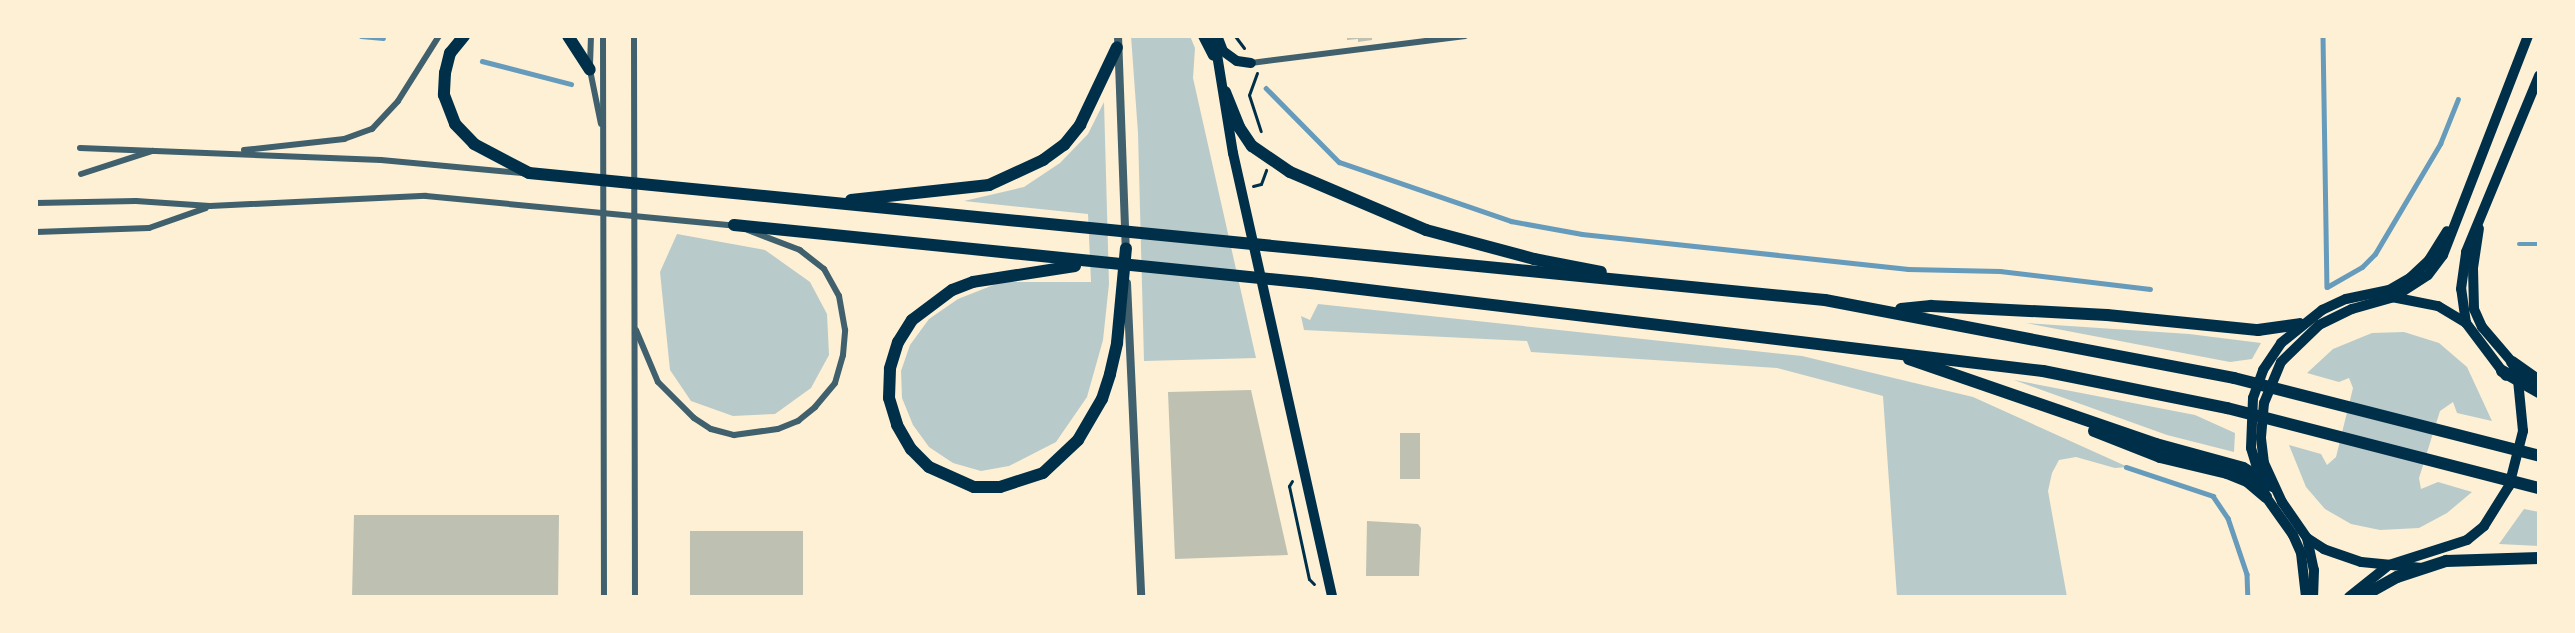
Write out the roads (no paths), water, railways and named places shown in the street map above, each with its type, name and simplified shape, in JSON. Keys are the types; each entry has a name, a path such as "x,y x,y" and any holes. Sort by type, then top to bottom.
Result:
{"highway":[{"path":"464,36 450,53 444,73 444,95 455,124 474,144 529,173 1826,300 2234,378 2539,456"},
{"path":"568,36 591,70"},
{"path":"832,203 989,185 1026,169 1064,145 1080,125 1117,41"},
{"path":"1225,92 1239,127 1252,146 1273,162 1377,211 1480,246 1682,287"},
{"path":"734,225 1094,264 1310,283 1882,349 2043,371 2227,408 2539,488"},
{"path":"1094,264 973,282 952,290 912,320 898,342 890,369 889,398 897,425 911,449 929,467 974,487 1000,487 1043,473 1078,440 1102,399 1110,374 1117,343 1126,248"},
{"path":"1887,310 1932,306 1988,308 2180,320 2258,330 2300,324"},
{"path":"1882,349 2156,444 2243,468 2257,476 2269,492"},
{"path":"2512,362 2539,381"},
{"path":"2502,371 2517,386 2539,392"},
{"path":"2034,402 2149,453 2228,473 2269,492"},
{"path":"2361,597 2422,568 2479,557 2539,558"}],"main road":[{"path":"1203,36 1218,67 1225,92 1233,153 1332,597"},
{"path":"1216,36 1218,67"},
{"path":"1216,36 1223,51 1237,61 1251,58"},
{"path":"2306,597 2301,553 2269,492 2261,437 2264,404 2282,362 2313,330 2335,315 2394,297 2428,274 2443,255 2528,36"},
{"path":"2466,323 2462,270 2539,76"},
{"path":"2257,476 2249,426 2253,398 2268,360 2300,324 2346,299 2374,293 2410,278 2429,260 2458,213"},
{"path":"2349,597 2389,565 2467,540 2498,506 2519,458 2523,431 2512,362 2482,327 2474,309 2473,268 2479,228"},
{"path":"2374,293 2438,306 2466,323 2502,371"},
{"path":"2269,492 2307,538 2350,560 2422,568"},
{"path":"2307,538 2314,570 2313,597"}],"street":[{"path":"230,153 344,140 372,129 398,101 439,36"},
{"path":"591,36 591,70 604,136"},
{"path":"603,36 604,597"},
{"path":"634,36 635,597"},
{"path":"1251,58 1465,36"},
{"path":"1117,41 1141,597"},
{"path":"80,148 230,153 529,173"},
{"path":"81,174 158,149"},
{"path":"36,203 136,201 210,206 426,196 586,209 734,225 800,250 824,269 839,296 845,330 843,355 835,383 815,406 798,421 778,429 734,435 711,429 694,418 658,382 636,330"},
{"path":"36,232 149,228 210,206"}],"waterway":[{"path":"361,36 383,38"},
{"path":"2323,36 2327,287 2362,267 2375,254 2440,144 2458,99"},
{"path":"482,61 571,84"},
{"path":"1266,88 1339,162 1511,221 1582,234 1908,269 2000,271 2150,289"},
{"path":"2519,244 2539,244"},
{"path":"2126,467 2213,496 2228,518 2247,574 2248,597"}]}
